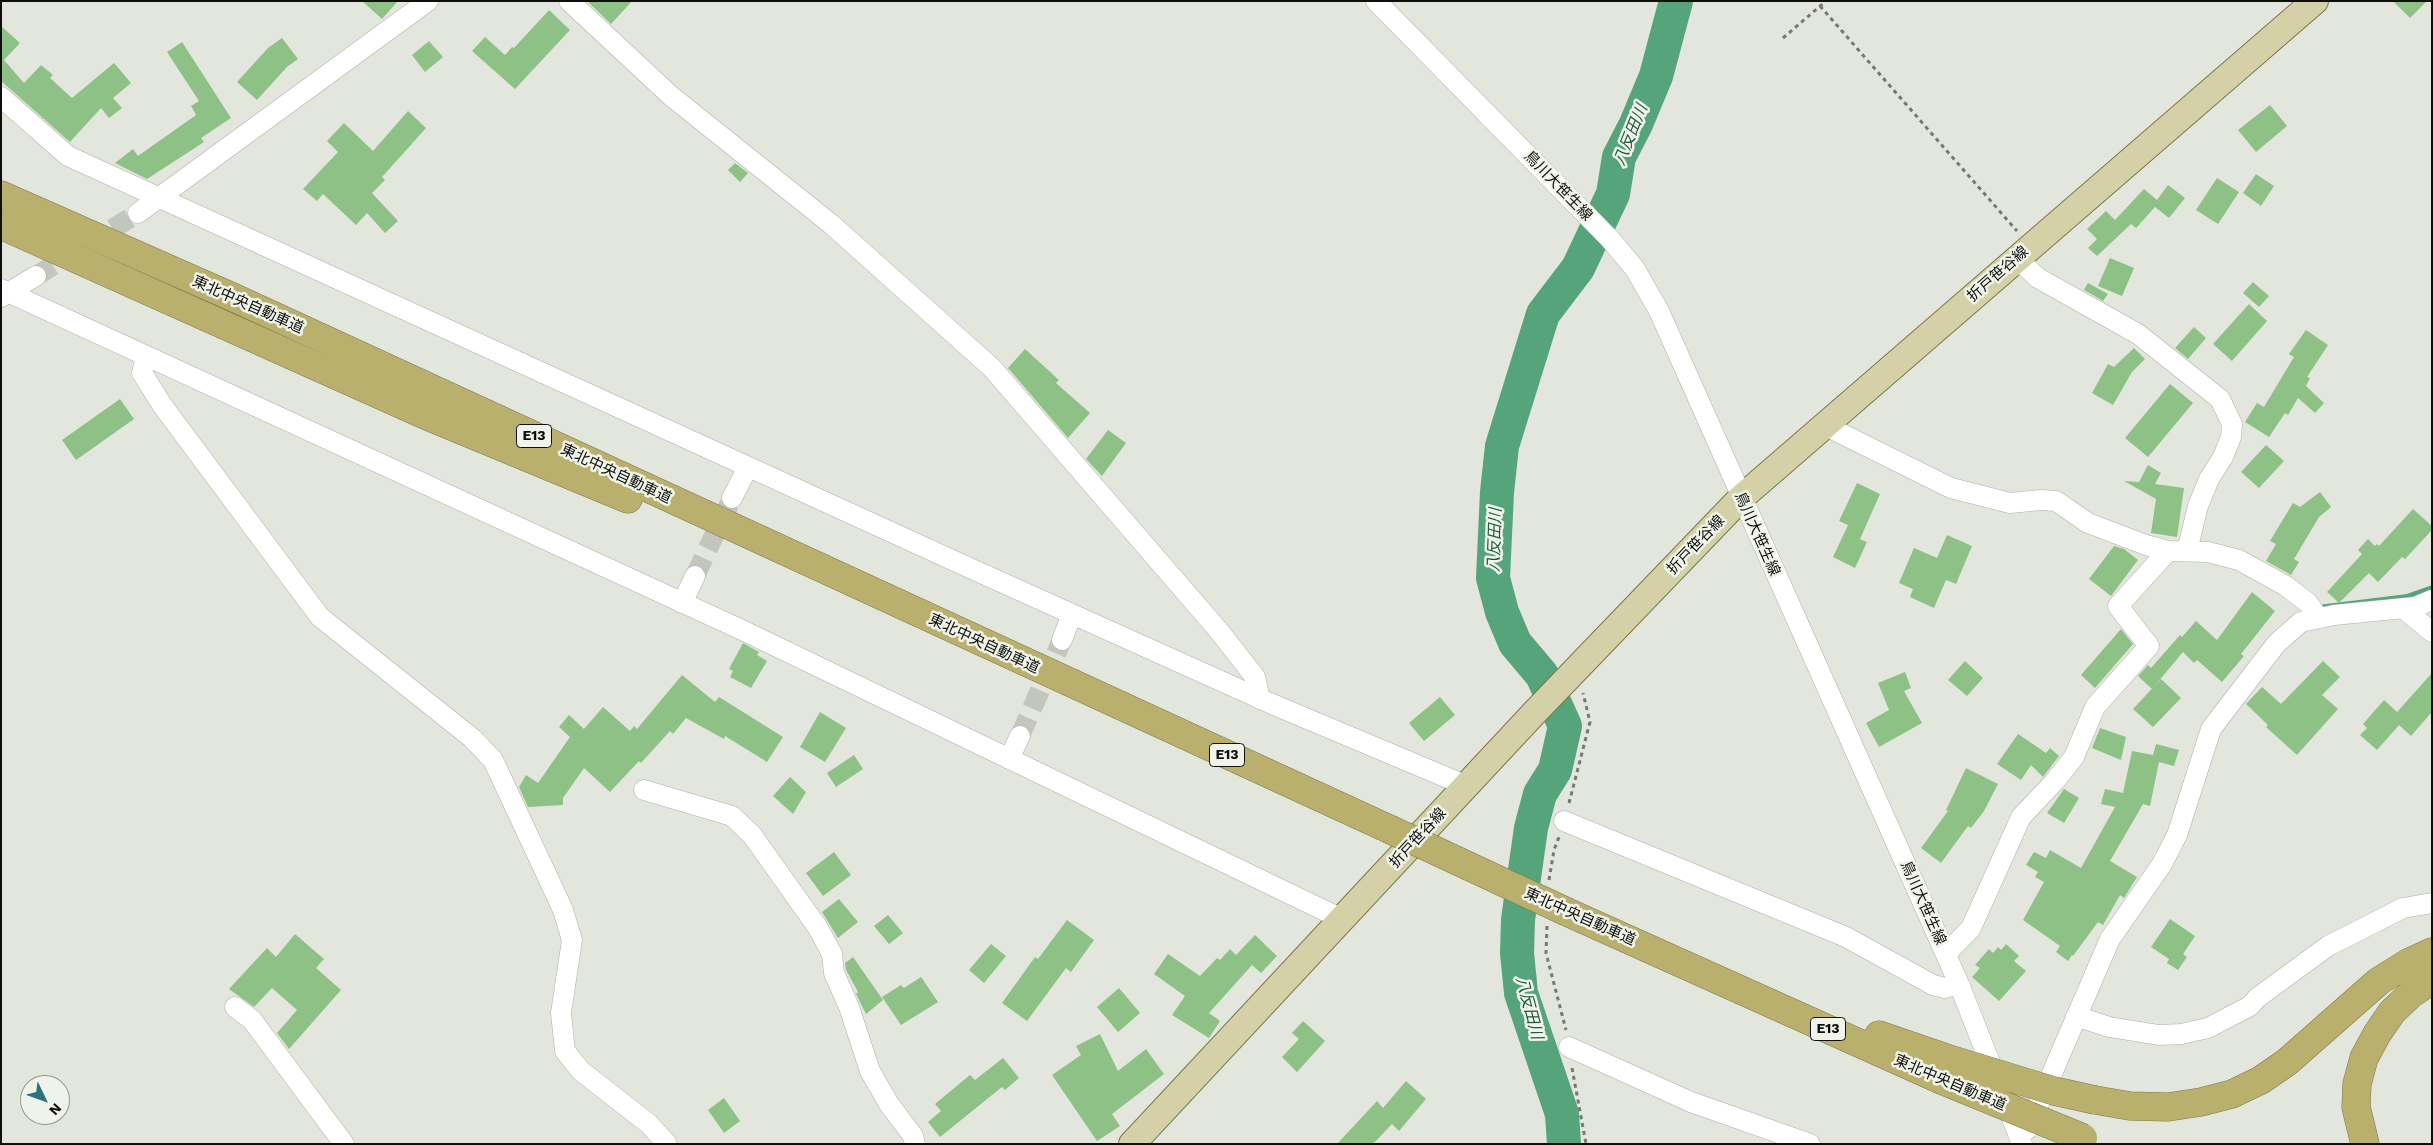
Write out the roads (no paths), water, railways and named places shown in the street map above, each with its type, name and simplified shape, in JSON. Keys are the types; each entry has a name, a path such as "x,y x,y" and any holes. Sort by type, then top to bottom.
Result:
{"highway":[{"name":"東北中央自動車道","path":"1,195 237,299 1567,912 1939,1075 2082,1142"},
{"name":"東北中央自動車道","path":"1,225 425,415 1066,682"},
{"path":"1939,1075 2054,1091 2130,1106 2168,1108 2202,1102 2232,1094 2261,1080 2287,1062 2379,981 2408,963 2432,952"},
{"path":"2364,1144 2356,1108 2357,1084 2364,1058 2392,1012 2411,994 2432,980"}],"main road":[{"name":"折戸笹谷線","path":"1132,1144 1536,711 1741,498 2315,1"}],"street":[{"path":"138,212 428,1"},
{"path":"569,1 671,96 831,224 992,368 1219,631 1255,678 1260,699"},
{"name":"鳥川大笹生線","path":"1376,1 1610,240 1634,269 1660,311 1741,498 1946,954 2022,1143"},
{"path":"1,97 68,156 1260,699 1467,786"},
{"path":"1946,954 1971,928 2021,817 2055,781 2074,757 2095,707 2149,646 2118,606 2177,551 2231,437 2232,424 2220,399 2138,334 2038,278 2023,252"},
{"path":"4,293 36,276"},
{"path":"4,293 682,603 1342,920"},
{"path":"146,357 142,373 162,405 320,617 472,738 492,760 563,910 572,940 561,1014 565,1051 581,1071 650,1124 667,1144"},
{"path":"1824,425 1951,488 2010,503 2041,500 2056,501 2088,523 2177,551 2208,552 2239,560 2286,586 2314,611"},
{"path":"732,498 748,467"},
{"path":"682,603 695,576"},
{"path":"2022,1143 2110,939 2162,864 2177,835 2211,729 2277,643 2314,611 2404,609 2416,607 2432,600"},
{"path":"2404,609 2432,632"},
{"path":"1062,640 1072,614"},
{"path":"1010,759 1020,736"},
{"path":"644,790 732,816 752,835 818,928 832,954 834,973 849,1007 870,1071 889,1104 913,1136 915,1144"},
{"path":"1564,821 1846,937 1933,985 1945,988 1959,984"},
{"path":"2076,1016 2109,1027 2159,1035 2181,1034 2208,1028 2250,1006 2257,998 2328,946 2403,908 2432,903"},
{"path":"235,1007 252,1020 344,1144"},
{"path":"1569,1047 1690,1102 1810,1144"}],"waterway":[{"name":"八反田川","path":"1564,1144 1562,1114 1521,993 1517,953 1518,920 1531,828 1540,794 1555,770 1565,726 1542,675 1515,643 1502,612 1493,578 1497,492 1502,446 1543,314 1578,268 1613,194 1619,157 1636,124 1656,76 1676,1"},
{"path":"2316,608 2406,597 2432,588"}],"tunnel":[{"path":"36,276 138,213"},
{"path":"695,576 732,498"},
{"path":"1020,736 1062,640"}]}
